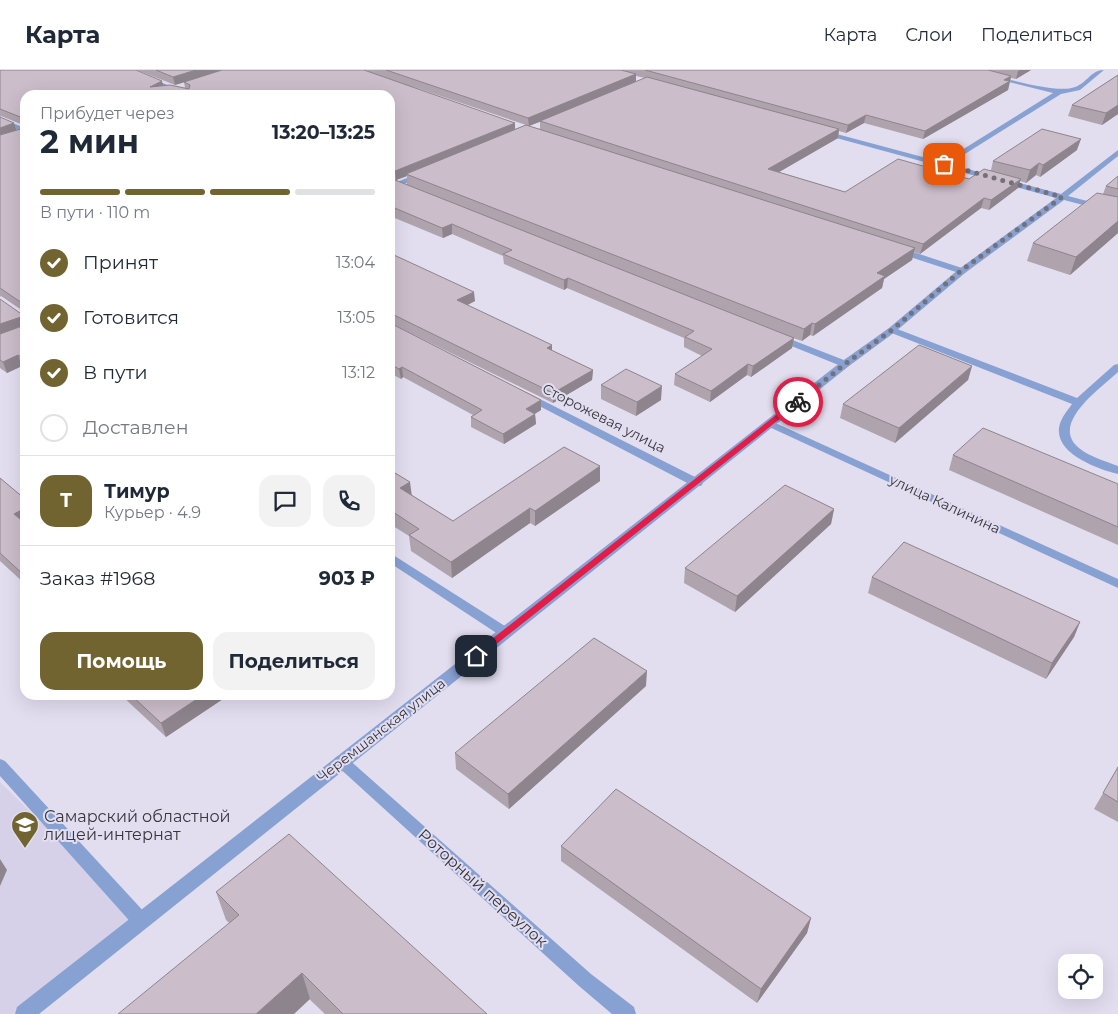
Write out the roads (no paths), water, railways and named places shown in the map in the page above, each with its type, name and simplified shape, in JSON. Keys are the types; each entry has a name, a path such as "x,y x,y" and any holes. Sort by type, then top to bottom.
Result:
{"street":[{"path":"127,70 176,90 185,87"},
{"path":"964,70 1058,92 1078,89 1101,70"},
{"path":"944,164 1058,92"},
{"path":"0,120 20,130"},
{"path":"813,129 1118,212"},
{"name":"Черемшанская улица","path":"24,1014 341,761 697,483 845,364 892,330 962,270 1062,197 1118,152"},
{"path":"396,186 432,171"},
{"path":"886,246 962,270"},
{"path":"892,330 1078,403"},
{"path":"772,335 845,364"},
{"path":"1118,367 1078,403 1063,425 1063,434 1066,442 1073,450 1118,470"},
{"name":"Сторожевая улица","path":"513,389 697,483"},
{"name":"улица Калинина","path":"771,424 1118,584"},
{"path":"395,560 506,633"},
{"name":"Роторный переулок","path":"341,761 585,980 627,1014"},
{"path":"0,765 141,921"}],"place":[{"name":"Самарский областной лицей-интернат","path":"25,849"}]}
